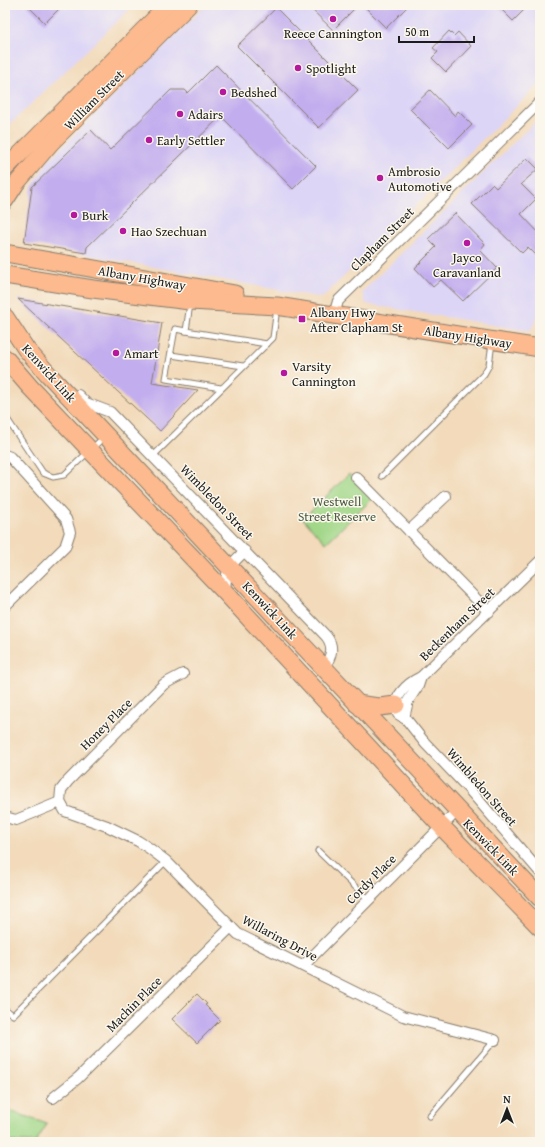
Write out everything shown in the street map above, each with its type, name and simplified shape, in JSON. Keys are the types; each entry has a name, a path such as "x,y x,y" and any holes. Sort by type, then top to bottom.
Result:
{"highway":[{"name":"Albany Highway","path":"5,253 238,295 277,306"},
{"name":"Albany Highway","path":"5,275 93,289 190,301 277,306 540,348"},
{"name":"Kenwick Link","path":"5,317 26,349 52,378 540,898"},
{"name":"Kenwick Link","path":"5,358 90,452 225,592 442,827 540,927"},
{"path":"357,704 400,712"}],"main road":[{"name":"William Street","path":"5,169 168,5"},
{"name":"William Street","path":"5,201 16,184 51,143 190,5"}],"street":[{"name":"Clapham Street","path":"334,315 338,301 540,102"},
{"name":"Wimbledon Street","path":"52,378 66,384 86,403 110,412 246,551 329,640 332,649 324,668"},
{"path":"5,455 10,457 66,519 70,532 65,546 5,606"},
{"path":"356,477 488,612"},
{"path":"409,531 446,496"},
{"path":"225,592 225,576 229,566 246,551"},
{"name":"Beckenham Street","path":"400,712 401,692 421,677 540,561"},
{"name":"Honey Place","path":"60,802 61,790 68,781 164,684 183,674"},
{"path":"400,712 418,686 421,677"},
{"name":"Wimbledon Street","path":"400,712 540,872"},
{"path":"5,817 16,820 60,802"},
{"name":"Willaring Drive","path":"60,802 65,812 126,835 138,841 166,861 238,934 403,1016 495,1040"},
{"name":"Cordy Place","path":"303,966 457,811"},
{"name":"Machin Place","path":"53,1098 78,1078 231,927"}],"lane":[{"path":"186,330 190,301"},
{"path":"153,456 273,338 277,306"},
{"path":"221,388 166,378 175,329 267,344"},
{"path":"382,476 484,374 488,365 493,341"},
{"path":"171,355 243,366"},
{"path":"5,416 43,473 53,477 64,475 106,436"},
{"path":"318,851 369,900"},
{"path":"5,1009 13,1015 166,861"},
{"path":"430,1116 495,1040"}],"shaded area":[{"path":"5,5 134,5 5,129"},
{"path":"206,5 540,5 540,83 322,298 24,243 32,187 49,160"},
{"path":"540,117 540,313 530,331 366,304 362,292"}],"green space":[{"name":"Westwell Street Reserve","path":"349,474 372,499 326,543 303,519"},
{"path":"5,1109 47,1124 36,1142 5,1142"}],"building":[{"path":"27,5 63,5 45,23"},
{"name":"Reece Cannington","path":"307,5 358,5 333,30"},
{"path":"363,5 409,5 386,28"},
{"path":"497,5 529,5 513,21"},
{"name":"Spotlight","path":"276,8 358,90 319,128 237,46"},
{"path":"449,31 454,36 458,32 471,46 446,72 432,58 438,52 433,48"},
{"path":"216,65 316,166 293,189 221,116 87,247 86,253 24,243 32,187 91,130 110,150 171,90 185,90 188,93"},
{"path":"430,90 455,116 458,111 472,125 449,148 410,109"},
{"path":"527,158 538,169 521,184 536,199 521,214 540,234 540,259 528,247 522,253 472,204 492,184 496,188"},
{"path":"455,213 485,244 480,250 497,268 463,301 441,280 433,287 415,268 436,247 428,239"},
{"name":"Amart","path":"18,299 162,323 152,383 198,390 160,431"},
{"path":"197,994 207,1004 205,1005 220,1020 197,1043 172,1019"}],"place":[{"name":"Reece Cannington","path":"333,19"},
{"name":"Spotlight","path":"298,68"},
{"name":"Bedshed","path":"223,92"},
{"name":"Adairs","path":"180,114"},
{"name":"Early Settler","path":"149,140"},
{"name":"Ambrosio Automotive","path":"380,178"},
{"name":"Burk","path":"74,215"},
{"name":"Hao Szechuan","path":"123,231"},
{"name":"Jayco Caravanland","path":"467,243"},
{"name":"Albany Hwy After Clapham St","path":"302,319"},
{"name":"Amart","path":"116,353"},
{"name":"Varsity Cannington","path":"284,373"}]}
